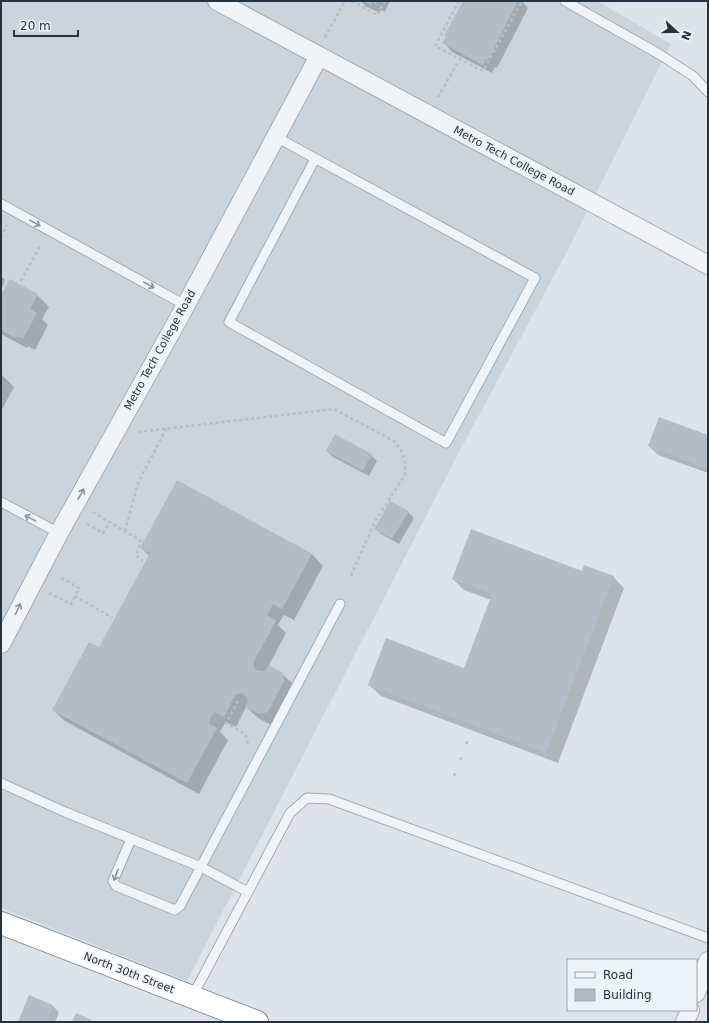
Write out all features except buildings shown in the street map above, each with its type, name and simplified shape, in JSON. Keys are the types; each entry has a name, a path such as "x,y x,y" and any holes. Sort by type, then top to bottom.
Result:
{"highway":[{"name":"North 30th Street","path":"1,923 257,1022"}],"street":[{"name":"Metro Tech College Road","path":"217,1 708,265"},
{"name":"Metro Tech College Road","path":"1,644 59,533 185,305 319,56"},
{"path":"697,990 708,961"},
{"path":"685,1022 690,1011"}],"lane":[{"path":"565,1 693,76 708,92"},
{"path":"276,137 535,278 446,442 229,322 315,159"},
{"path":"1,204 185,305"},
{"path":"1,502 59,533"},
{"path":"131,839 113,881 116,886 175,910 180,906 340,604"},
{"path":"1,783 131,839 201,867 248,892"},
{"path":"192,997 290,813 307,798 329,798 708,938"}],"path":[{"path":"327,34 345,1"},
{"path":"352,1 377,15 385,1"},
{"path":"459,1 435,46 483,71 522,1"},
{"path":"440,94 462,55"},
{"path":"1,237 9,223"},
{"path":"21,281 42,242"},
{"path":"136,432 334,409 394,441 401,450 405,462 405,475 374,523 350,578"},
{"path":"125,531 138,483 166,429"},
{"path":"88,508 140,541 136,555 143,561"},
{"path":"81,520 103,533 110,522"},
{"path":"43,590 71,604 79,588 52,573"},
{"path":"75,596 113,618"},
{"path":"238,701 226,723 241,731"},
{"path":"466,744 468,740"},
{"path":"460,760 462,756"},
{"path":"454,776 456,771"}],"shaded area":[{"path":"1,1 597,1 671,44 570,246 458,454 187,981 1,908"}]}
